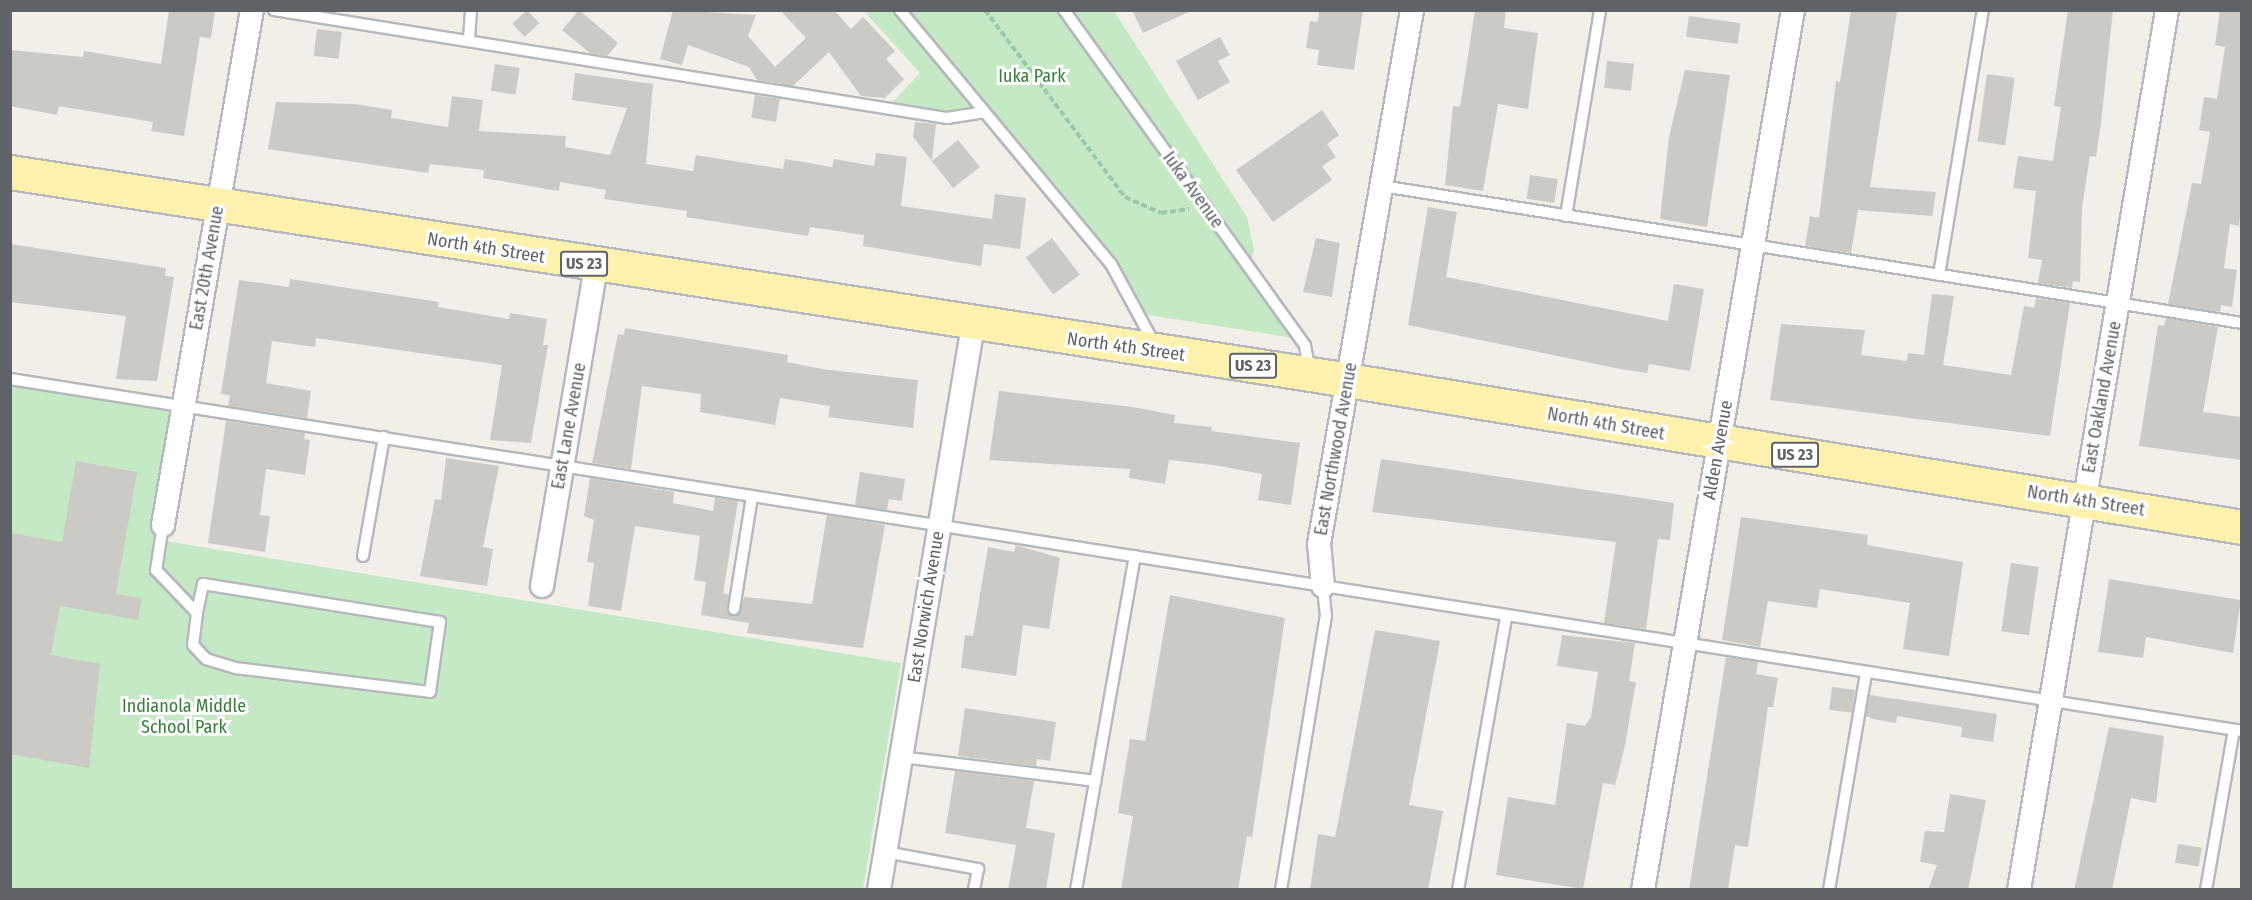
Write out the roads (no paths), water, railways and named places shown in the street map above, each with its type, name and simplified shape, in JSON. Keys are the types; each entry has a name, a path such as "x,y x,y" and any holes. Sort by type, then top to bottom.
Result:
{"main road":[{"name":"North 4th Street","path":"10,172 973,325 1349,380 1719,443 2241,527"}],"street":[{"name":"East 20th Avenue","path":"164,525 182,407 252,10"},
{"name":"East Northwood Avenue","path":"1323,586 1319,544 1412,10"},
{"name":"Alden Avenue","path":"1643,890 1793,10"},
{"name":"East Oakland Avenue","path":"2019,890 2167,10"},
{"name":"East Lane Avenue","path":"542,586 596,266"},
{"name":"East Norwich Avenue","path":"879,890 973,325"}],"lane":[{"path":"274,10 470,39 947,118 984,112"},
{"path":"470,39 471,10"},
{"path":"900,10 1127,286 1157,352"},
{"name":"Iuka Avenue","path":"1064,10 1305,346 1309,374"},
{"path":"1566,216 1600,10"},
{"path":"1940,275 1983,10"},
{"path":"1382,186 2241,323"},
{"path":"10,379 563,464 752,497 940,522 1506,618 2050,700 2238,731 2206,890"},
{"path":"363,556 384,437"},
{"path":"734,609 752,497"},
{"path":"164,525 156,570 197,613"},
{"path":"1076,890 1135,556"},
{"path":"203,584 440,622 430,692 235,668 206,659 193,645 197,613 203,584"},
{"name":"East Northwood Avenue","path":"1281,890 1326,616 1323,586"},
{"path":"1458,890 1506,618"},
{"path":"1829,890 1866,674"},
{"path":"901,757 1096,781"},
{"path":"885,852 978,870 974,890"}],"park label":[{"name":"Iuka Park","path":"1032,76"},
{"name":"Indianola Middle School Park","path":"184,717"}]}
